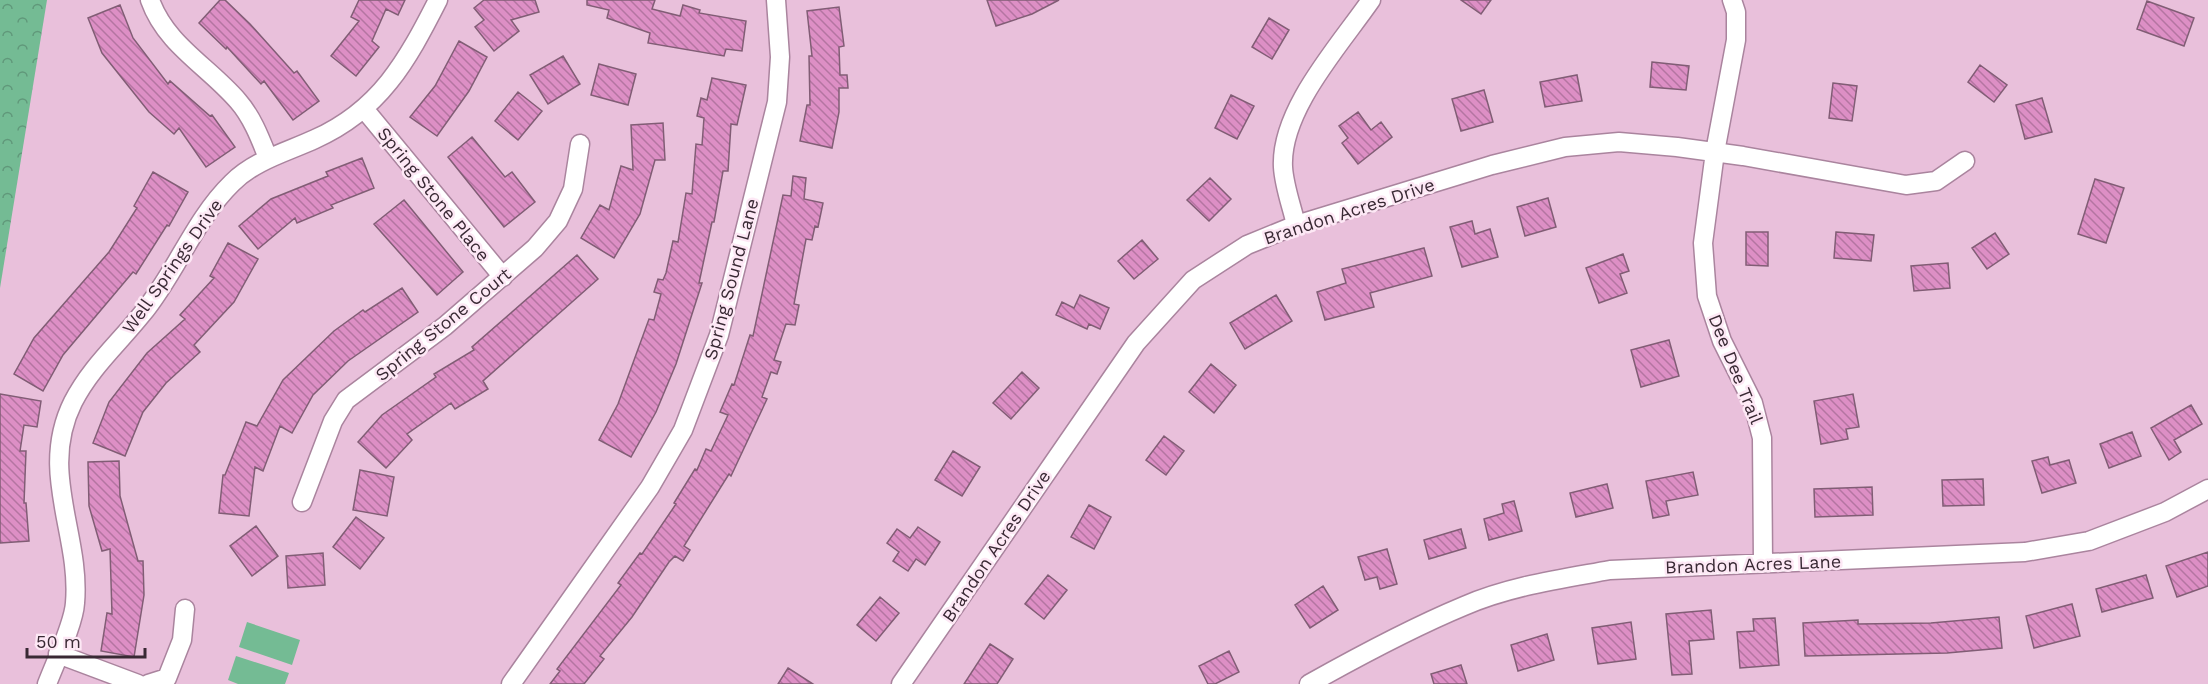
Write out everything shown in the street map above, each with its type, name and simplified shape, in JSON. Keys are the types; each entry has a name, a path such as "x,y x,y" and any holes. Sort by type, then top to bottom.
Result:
{"street":[{"path":"150,0 156,15 176,43 238,100 255,125 268,158"},
{"name":"Well Springs Drive","path":"47,684 75,604 74,568 60,496 59,449 72,405 93,369 142,314 168,278 202,219 232,182 268,158 317,139 365,110 410,55 438,0"},
{"name":"Spring Sound Lane","path":"511,684 650,487 682,430 719,335 777,102 780,57 776,0"},
{"path":"1296,225 1283,168 1285,137 1304,96 1371,0"},
{"name":"Dee Dee Trail","path":"1732,0 1736,12 1736,40 1715,152 1703,243 1707,296 1722,341 1753,402 1762,438 1763,562"},
{"name":"Spring Stone Place","path":"365,110 503,278"},
{"name":"Brandon Acres Drive","path":"901,684 1136,343 1193,280 1247,245 1296,225 1492,165 1565,147 1620,142 1715,152 1906,185 1936,182 1965,161"},
{"name":"Spring Stone Court","path":"302,502 333,421 346,400 445,326 503,278 535,248 558,221 573,189 580,144"},
{"name":"Brandon Acres Lane","path":"1309,684 1353,659 1465,605 1542,582 1610,570 2025,552 2089,541 2165,512 2208,489"},
{"path":"148,684 167,678 182,640 185,609"},
{"path":"58,654 138,684"}],"green space":[{"path":"0,0 47,0 0,288"},
{"path":"247,622 300,640 292,665 239,647"},
{"path":"236,656 289,673 285,684 238,684 228,680"}],"building":[{"path":"220,0 225,0 250,24 294,73 297,71 319,101 293,120 264,81 261,84 227,47 226,49 199,23"},
{"path":"359,0 405,0 398,15 386,9 372,41 379,47 356,76 331,56 359,21 351,17"},
{"path":"484,0 535,0 539,12 511,20 519,31 494,51 475,27 484,20 474,8"},
{"path":"587,0 655,0 652,9 680,16 683,5 700,10 699,13 746,21 742,51 726,49 724,56 648,43 650,33 607,18 609,10 587,5"},
{"path":"987,0 1059,0 1032,14 996,26"},
{"path":"1461,0 1491,0 1481,14"},
{"path":"2147,1 2194,18 2184,46 2137,29"},
{"path":"120,5 133,38 168,84 170,81 210,116 212,115 235,147 206,167 179,128 174,134 149,112 102,53 88,18"},
{"path":"839,7 844,46 839,47 840,75 847,75 848,88 839,88 839,112 832,148 800,141 807,105 810,105 809,56 812,56 807,11"},
{"path":"1269,18 1289,30 1272,59 1252,47"},
{"path":"459,41 487,57 469,91 437,136 410,117 435,86"},
{"path":"563,56 580,84 548,104 530,75"},
{"path":"1652,62 1689,66 1686,90 1650,87"},
{"path":"599,64 636,74 628,105 591,95"},
{"path":"1980,65 2007,85 1994,102 1968,82"},
{"path":"1577,75 1582,101 1545,107 1540,82"},
{"path":"712,78 746,85 737,125 731,124 728,171 723,171 714,222 712,222 699,283 702,283 676,364 656,412 631,457 599,440 618,404 649,319 654,320 661,294 654,292 658,279 663,280 666,273 673,241 678,242 686,193 692,194 696,144 702,145 704,118 697,116 701,98 707,100"},
{"path":"1833,83 1857,86 1852,121 1829,118"},
{"path":"1484,90 1493,122 1461,131 1452,99"},
{"path":"518,92 542,111 518,140 495,121"},
{"path":"1231,95 1254,106 1237,139 1215,128"},
{"path":"2042,98 2052,132 2025,139 2016,105"},
{"path":"1358,112 1371,130 1381,122 1392,137 1358,164 1342,143 1348,138 1339,126"},
{"path":"663,123 665,160 655,160 640,214 614,258 581,238 600,205 609,210 621,166 633,170 631,125"},
{"path":"472,137 505,177 512,172 535,202 504,227 448,157"},
{"path":"362,158 374,188 331,205 333,208 297,223 295,218 258,249 239,226 271,199 328,176 326,172"},
{"path":"153,172 188,192 169,226 167,225 136,274 133,272 63,355 43,391 14,374 34,338 109,252 137,208 134,206"},
{"path":"793,176 806,178 804,199 823,203 818,227 815,226 812,240 806,239 794,304 799,305 795,325 786,324 774,360 781,362 777,374 771,372 762,397 767,399 731,476 729,474 684,546 690,550 683,561 675,556 669,562 632,617 600,656 604,659 584,684 550,684 560,671 557,669 621,585 618,583 640,553 642,554 676,504 674,503 695,469 697,470 706,449 711,451 728,415 720,412 732,384 734,385 750,335 753,336 783,195 791,196"},
{"path":"1210,178 1231,199 1209,221 1187,200"},
{"path":"2095,179 2124,188 2106,243 2078,234"},
{"path":"1548,198 1556,227 1525,236 1517,207"},
{"path":"404,200 463,272 437,295 374,224"},
{"path":"1472,221 1475,234 1490,229 1498,257 1462,267 1450,227"},
{"path":"1746,232 1768,232 1768,266 1746,265"},
{"path":"1836,232 1874,235 1871,261 1834,258"},
{"path":"1995,233 2009,254 1987,269 1972,248"},
{"path":"1142,240 1158,259 1134,279 1118,261"},
{"path":"228,243 258,259 234,302 194,345 200,352 166,383 143,412 125,456 93,443 109,402 147,353 185,319 180,315 214,278 210,276"},
{"path":"1424,248 1432,276 1370,293 1374,307 1325,320 1317,292 1346,283 1342,269"},
{"path":"1623,254 1629,271 1620,274 1627,293 1599,303 1586,268"},
{"path":"577,255 598,279 483,381 488,389 455,409 451,403 407,434 412,440 386,468 358,442 382,415 436,377 434,374 474,350 472,347"},
{"path":"1948,263 1950,288 1914,291 1911,266"},
{"path":"402,288 418,312 348,361 313,395 292,433 280,426 263,471 255,467 249,516 219,513 223,475 225,475 246,422 257,426 283,380 334,331 363,310 365,312"},
{"path":"1080,295 1109,308 1100,329 1089,324 1087,329 1056,315 1062,302 1074,308"},
{"path":"1276,295 1292,321 1245,349 1230,323"},
{"path":"1669,340 1679,376 1641,387 1631,350"},
{"path":"1211,364 1236,385 1214,413 1189,392"},
{"path":"1022,372 1039,388 1011,419 993,403"},
{"path":"0,394 41,401 37,427 24,425 20,451 26,451 24,503 26,503 29,541 0,543"},
{"path":"1853,394 1859,427 1846,429 1848,439 1821,444 1814,401"},
{"path":"2191,405 2202,424 2174,440 2181,452 2169,460 2151,428"},
{"path":"2132,432 2141,456 2109,468 2100,444"},
{"path":"1164,436 1184,451 1166,475 1146,460"},
{"path":"953,451 980,467 962,496 935,480"},
{"path":"2048,457 2050,465 2069,460 2076,483 2042,493 2032,461"},
{"path":"119,461 120,496 138,561 143,561 144,595 134,657 101,651 107,613 112,614 110,549 102,551 89,506 88,462"},
{"path":"360,470 394,477 387,516 353,510"},
{"path":"1693,472 1698,495 1666,501 1669,515 1653,518 1646,481"},
{"path":"1983,479 1984,505 1943,506 1942,480"},
{"path":"1607,484 1613,508 1576,517 1570,493"},
{"path":"1872,487 1873,515 1815,517 1814,489"},
{"path":"1514,501 1522,531 1489,540 1484,519 1504,513 1502,504"},
{"path":"1089,505 1111,517 1094,549 1071,537"},
{"path":"356,517 384,538 360,569 333,547"},
{"path":"256,526 278,556 252,576 230,546"},
{"path":"918,527 940,542 925,565 916,559 908,571 893,561 899,552 887,543 897,529 910,538"},
{"path":"1461,529 1466,548 1429,559 1424,540"},
{"path":"1387,549 1397,584 1380,589 1377,577 1365,580 1358,557"},
{"path":"2208,552 2208,586 2177,597 2166,566"},
{"path":"323,553 325,585 288,588 286,556"},
{"path":"1048,575 1067,590 1044,619 1025,604"},
{"path":"2146,575 2153,598 2102,612 2096,589"},
{"path":"1323,586 1338,610 1310,628 1295,605"},
{"path":"880,597 899,613 876,641 857,625"},
{"path":"2072,604 2080,636 2034,648 2026,616"},
{"path":"1711,610 1714,639 1689,641 1692,674 1672,675 1666,614"},
{"path":"1999,617 2002,648 1947,653 1805,656 1803,623 1858,620 1858,624 1931,623"},
{"path":"1775,618 1779,665 1740,668 1737,632 1754,631 1753,619"},
{"path":"1631,622 1636,659 1598,664 1592,628"},
{"path":"1547,634 1554,660 1518,671 1511,645"},
{"path":"990,644 1013,659 997,684 964,684"},
{"path":"1229,651 1239,672 1215,684 1208,684 1199,666"},
{"path":"1461,665 1467,684 1434,684 1431,674"},
{"path":"788,668 813,684 778,684"}]}
